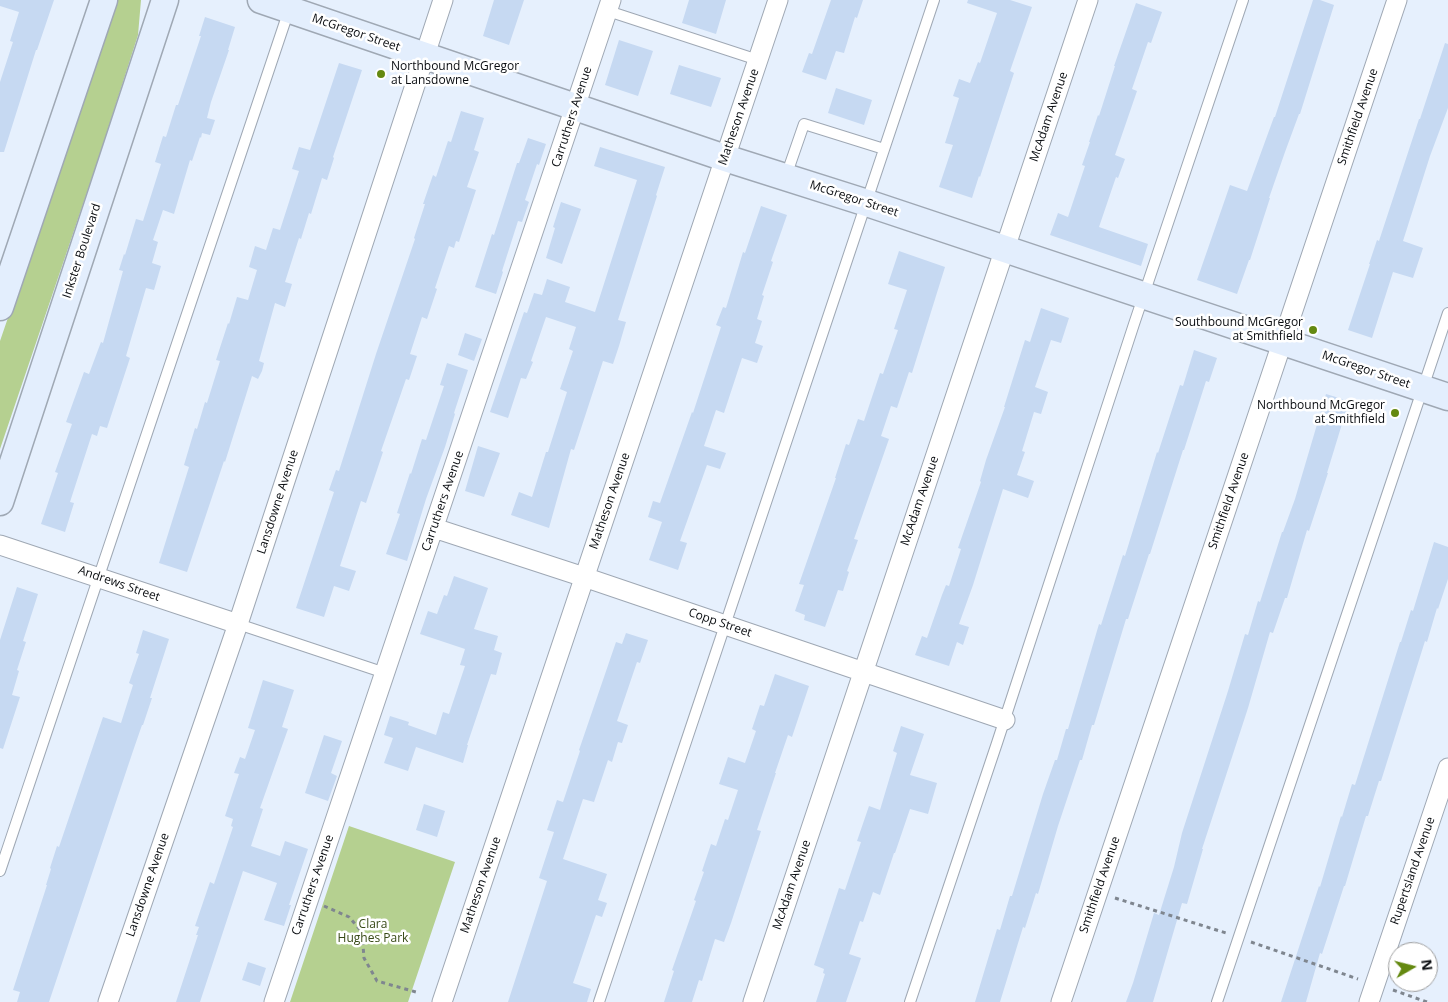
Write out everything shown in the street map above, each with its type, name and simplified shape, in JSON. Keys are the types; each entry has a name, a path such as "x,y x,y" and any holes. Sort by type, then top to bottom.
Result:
{"main road":[{"path":"0,307 104,0"},
{"name":"Inkster Boulevard","path":"0,502 165,0"},
{"name":"McGregor Street","path":"261,0 291,5 424,56 725,158 867,203 1448,397"}],"street":[{"name":"Lansdowne Avenue","path":"108,1002 238,624 443,0"},
{"name":"Matheson Avenue","path":"442,1002 778,0"},
{"name":"McAdam Avenue","path":"753,1002 1088,0"},
{"name":"Smithfield Avenue","path":"1061,1002 1398,0"},
{"name":"Carruthers Avenue","path":"274,1002 610,5"},
{"name":"Copp Street","path":"434,528 1005,720"},
{"name":"Andrews Street","path":"0,545 238,624"},
{"name":"Rupertsland Avenue","path":"1372,993 1448,768"}],"lane":[{"path":"599,1002 934,0"},
{"path":"910,1002 1243,0"},
{"path":"0,871 291,5"},
{"path":"610,5 758,60"},
{"path":"786,177 804,124 884,149"},
{"path":"1217,1002 1448,313"},
{"path":"238,624 385,673"}],"path":[{"path":"1098,893 1239,938 1372,993 1427,1002"},
{"path":"320,904 349,917 362,932 364,958 377,981 416,992"}],"green space":[{"path":"113,0 141,0 138,35 101,151 0,449 0,341 56,178"},
{"name":"Clara Hughes Park","path":"349,826 455,862 408,1002 290,1002"}],"building":[{"path":"0,0 54,0 4,152 0,152 0,82 13,42 10,41 19,12 0,6"},
{"path":"494,0 524,0 509,45 483,36"},
{"path":"689,0 726,0 716,34 682,23"},
{"path":"831,0 863,0 857,18 855,17 844,53 836,51 826,80 802,72 809,53 812,54"},
{"path":"968,0 1010,0 1032,7 1010,71 1014,73 972,198 939,187 953,145 945,143 959,98 953,96 959,79 970,83 978,62 980,63 997,13 967,3"},
{"path":"1313,0 1320,0 1334,5 1300,114 1285,152 1237,294 1197,280 1230,185 1247,191 1275,117"},
{"path":"1136,3 1162,12 1151,43 1148,42 1132,89 1137,91 1115,155 1125,159 1118,178 1116,177 1099,227 1148,244 1141,266 1050,235 1058,213 1068,217 1085,166 1082,165 1089,142"},
{"path":"205,17 235,27 207,118 215,120 210,135 202,133 200,137 192,161 190,160 174,214 163,210 153,240 158,242 152,263 161,266 154,290 146,288 126,356 130,358 107,428 100,426 97,436 92,434 70,502 74,503 65,532 41,524 58,473 55,472 72,424 66,422 84,372 89,374 101,342 103,343 123,271 119,270 124,254 136,219 143,221 161,164 155,162 163,136 166,137 176,105 178,105 201,36 199,36"},
{"path":"619,40 653,51 638,96 605,85"},
{"path":"1445,43 1448,44 1448,108 1430,156 1403,241 1423,248 1413,278 1393,272 1372,338 1348,330"},
{"path":"339,63 362,70 327,180 322,178 311,214 309,213 301,239 299,238 285,282 292,284 285,307 275,303 259,361 264,363 262,371 258,379 252,376 187,572 159,563 189,467 184,465 195,428 197,429 205,402 207,403 220,361 216,360 228,323 237,297 248,300 257,270 249,267 255,246 266,250 273,228 280,230 299,171 292,169 299,147 310,150"},
{"path":"679,65 721,78 711,107 670,94"},
{"path":"836,88 872,100 864,125 828,113"},
{"path":"461,111 484,118 474,150 479,152 467,187 476,190 459,242 456,241 454,248 449,246 427,319 422,317 410,354 417,356 409,380 406,379 381,451 383,452 366,503 361,501 340,566 356,571 349,591 334,586 324,617 296,608 334,492 329,490 336,470 339,471 415,239 425,204 423,204 433,175 436,177 448,141 451,142"},
{"path":"528,138 546,144 525,200 529,202 522,222 518,221 496,294 475,287 517,163 519,163"},
{"path":"600,147 665,167 618,320 626,322 619,346 613,364 603,361 574,450 571,449 549,528 511,515 519,492 532,497 546,452 548,452 567,392 560,389 573,351 569,349 576,327 546,317 531,361 533,362 526,379 521,378 508,418 490,412 524,312 527,313 534,293 542,295 547,279 570,287 565,302 595,312 637,180 594,166"},
{"path":"561,202 581,209 562,264 546,258"},
{"path":"761,206 787,215 771,261 773,262 762,295 764,296 757,319 762,321 755,343 763,346 757,363 742,358 724,413 716,410 704,446 726,453 720,469 707,465 680,541 687,543 678,570 649,560 662,522 648,517 653,501 660,503 693,413 721,327 716,325 723,307 726,308 743,252 745,253"},
{"path":"899,251 945,267 912,373 909,372 897,408 891,406 881,436 889,439 854,539 858,540 847,571 849,572 843,591 838,590 825,627 804,620 805,615 795,611 804,585 799,584 846,444 849,445 858,419 864,421 880,373 883,374 898,330 894,329 907,290 888,284"},
{"path":"1041,308 1069,318 1061,343 1051,340 1035,387 1048,392 1041,414 1034,412 1022,451 1025,452 1017,475 1034,481 1028,498 1003,489 959,624 969,627 963,645 957,642 949,666 915,655 922,636 927,638 946,585 949,586 961,549 958,548 981,482 986,460 1005,407 1025,340 1030,342"},
{"path":"465,333 482,339 474,361 458,355"},
{"path":"1194,350 1217,358 1209,382 1206,381 1150,554 1128,619 1126,619 1094,725 1092,725 1082,760 1080,760 1058,826 1038,894 1036,893 1025,928 1023,927 1000,1002 975,1002 997,929 1000,930 1043,794 1055,760 1057,760 1066,729 1068,729 1099,624 1101,625 1123,555 1125,556 1157,452 1180,385 1183,386"},
{"path":"447,363 468,370 445,447 426,499 407,561 386,554 400,514 397,513 410,473 422,439 426,440 444,386 440,385"},
{"path":"1326,394 1349,401 1328,473 1309,531 1307,530 1287,598 1285,598 1273,633 1270,632 1248,708 1202,849 1187,904 1182,903 1153,1002 1126,1002 1154,913 1159,915 1182,833 1245,634 1248,635 1258,601 1260,602 1282,532 1295,499"},
{"path":"478,446 500,453 484,497 465,491"},
{"path":"1434,542 1448,547 1448,579 1427,642 1425,641 1381,781 1379,781 1368,816 1366,816 1345,886 1322,954 1320,953 1306,1002 1281,1002 1320,887 1341,816 1352,784 1355,785 1400,642 1411,610 1413,611"},
{"path":"454,576 488,588 474,629 498,636 494,650 502,653 496,675 491,674 467,745 463,763 416,747 408,771 384,763 393,738 384,735 390,716 409,722 408,725 436,735 443,712 449,714 465,666 460,665 465,649 420,634 428,611 437,614 444,595 447,596"},
{"path":"17,587 38,594 23,641 26,642 17,670 19,671 12,695 20,697 3,749 0,748 0,640"},
{"path":"143,630 169,639 143,725 49,1002 17,1002 20,992 13,990 47,885 57,846 59,847 103,717 121,723 133,685 129,683 139,654 136,653"},
{"path":"626,633 648,640 640,663 637,662 617,721 628,725 622,743 618,742 612,762 608,760 594,802 583,799 563,859 607,874 598,900 607,903 602,917 596,915 573,983 591,989 587,1002 508,1002 547,881 539,878 554,832 547,830 557,800 563,802 616,642 622,644"},
{"path":"775,674 809,686 792,737 788,735 775,773 757,830 761,831 731,923 724,942 715,939 702,981 699,980 692,1002 664,1002 674,971 672,970 696,901 694,900 711,844 716,846 725,819 728,820 738,790 719,784 728,757 745,763 756,731 752,729 760,705 764,706"},
{"path":"263,680 294,690 282,727 288,729 260,808 263,809 251,846 280,856 285,841 308,849 284,926 264,920 277,883 243,871 200,1002 176,1002 198,935 196,935 199,927 195,926 210,882 214,884 233,827 231,826 233,819 225,816 239,774 234,773 240,757 245,759 255,730 248,728"},
{"path":"901,726 924,734 910,775 937,783 928,814 910,809 880,895 873,892 863,922 860,921 849,954 861,958 846,1002 816,1002 825,974 823,973 824,969 814,965 839,888 845,890 861,842 857,841 869,806 880,810 897,753 893,751"},
{"path":"324,735 342,741 331,773 337,776 328,801 305,793"},
{"path":"424,804 445,811 437,837 416,830"},
{"path":"248,962 266,968 260,986 242,980"}],"place":[{"name":"Northbound McGregor at Lansdowne","path":"381,74"},
{"name":"Southbound McGregor at Smithfield","path":"1313,330"},
{"name":"Northbound McGregor at Smithfield","path":"1395,413"}]}
